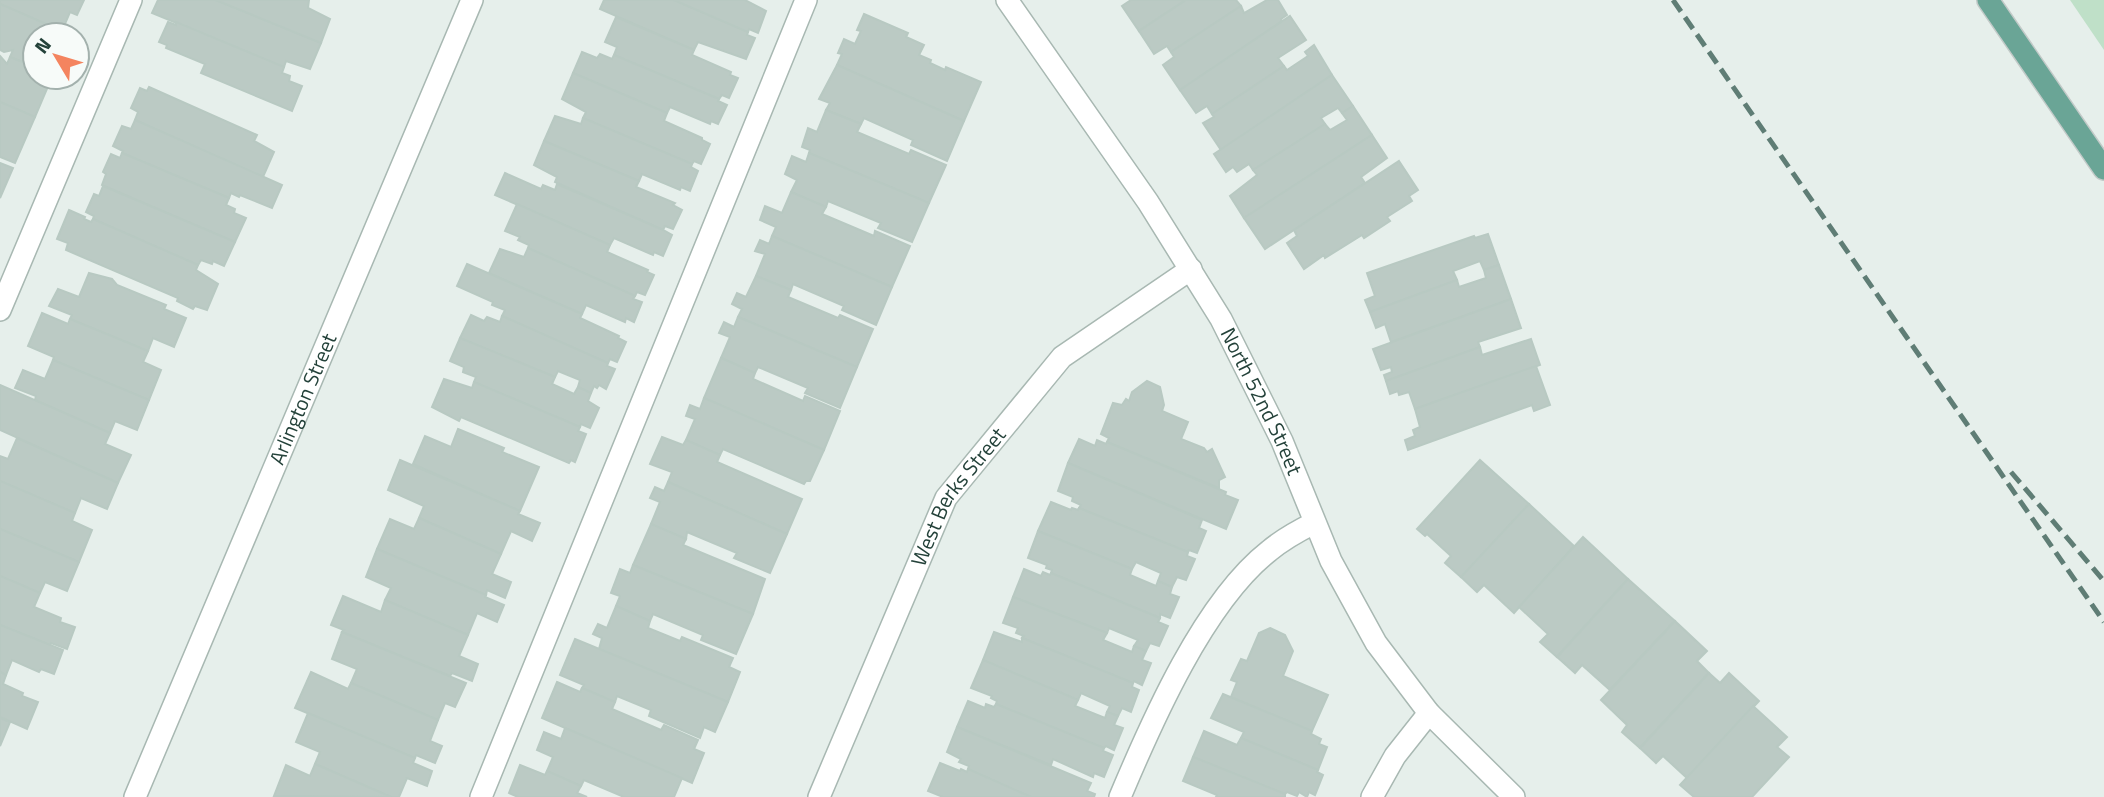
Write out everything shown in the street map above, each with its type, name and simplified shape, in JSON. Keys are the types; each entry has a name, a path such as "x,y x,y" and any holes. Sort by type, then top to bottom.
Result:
{"main road":[{"path":"1988,0 2104,169"}],"street":[{"path":"0,310 131,0"},
{"name":"Arlington Street","path":"135,797 472,0"},
{"path":"481,797 806,0"},
{"name":"North 52nd Street","path":"1007,0 1148,202 1191,269 1255,385 1282,441 1314,523 1353,605 1376,643 1429,713 1514,797"},
{"name":"West Berks Street","path":"819,797 946,498 1062,357 1191,269"},
{"path":"1120,797 1141,747 1197,639 1226,595 1267,552 1292,534 1314,523"},
{"path":"1372,797 1395,756 1429,713"}],"green space":[{"path":"2070,0 2104,0 2104,50"}],"building":[{"path":"0,0 84,0 77,15 70,12 66,21 39,21 0,4"},
{"path":"158,0 216,0 321,43 310,69 286,61 284,67 152,13"},
{"path":"216,0 309,0 308,8 330,19 321,43"},
{"path":"604,0 674,0 748,32 747,35 755,38 746,59 698,42 694,50 600,9"},
{"path":"674,0 745,0 766,11 758,33 749,29 748,32"},
{"path":"1131,0 1186,0 1139,31 1122,6"},
{"path":"1186,0 1236,0 1241,6 1171,52 1167,46 1154,54 1139,31"},
{"path":"1267,0 1278,0 1287,15 1282,21 1180,90 1163,65 1174,57 1171,52 1241,6 1244,13"},
{"path":"0,4 39,21 21,21 21,61 10,57 13,50 0,50"},
{"path":"864,14 908,33 906,37 924,45 919,55 931,60 930,63 981,82 964,121 837,65 842,54 838,53 844,39 855,44 861,31 857,30"},
{"path":"1290,16 1306,40 1278,58 1284,66 1212,114 1207,106 1196,113 1180,90"},
{"path":"616,17 694,50 692,55 731,72 730,75 738,78 729,98 722,95 719,99 614,55 617,47 605,42"},
{"path":"168,22 176,25 176,22 284,67 282,73 290,76 289,81 302,86 292,111 201,73 205,64 166,48 167,45 159,42"},
{"path":"1314,45 1332,75 1221,150 1203,123 1214,117 1212,114 1284,66 1287,70 1308,56 1305,52"},
{"path":"582,52 597,58 600,54 612,59 614,55 719,99 718,101 727,105 718,124 711,121 710,124 670,107 667,113 573,73"},
{"path":"0,56 7,64 10,57 21,61 21,91 46,91 35,117 0,102"},
{"path":"837,65 964,121 947,161 911,145 913,140 864,118 861,124 826,110 830,103 819,99"},
{"path":"573,73 667,113 664,121 710,144 701,164 694,161 692,164 583,118 586,112 562,99"},
{"path":"1332,75 1353,106 1342,113 1338,108 1321,118 1325,124 1253,170 1249,164 1237,172 1233,167 1226,172 1214,154"},
{"path":"149,87 257,135 254,141 274,152 263,177 135,120 138,112 131,108 140,88 147,91"},
{"path":"0,102 35,117 15,163 0,157"},
{"path":"1353,106 1372,135 1244,218 1230,196 1257,175 1253,170 1325,124 1330,130 1347,120 1342,113"},
{"path":"826,110 861,124 857,132 909,154 911,150 946,165 929,203 809,153 810,150 802,147 808,128 817,132"},
{"path":"555,116 581,124 583,118 692,164 691,167 698,171 690,191 681,187 680,190 642,174 639,181 544,141"},
{"path":"135,120 282,185 272,208 240,195 239,197 231,193 229,198 122,153 123,151 113,146 122,126 131,129"},
{"path":"1372,135 1387,158 1361,177 1365,183 1265,249 1244,218"},
{"path":"544,141 639,181 636,187 675,203 673,205 682,210 673,229 665,226 663,230 555,182 557,177 534,165"},
{"path":"122,153 229,198 226,205 235,209 234,213 246,218 235,242 102,185 106,174 103,172 111,154 120,158"},
{"path":"809,153 929,203 912,242 878,228 881,223 828,201 826,207 791,192 797,180 785,174 792,156 806,162"},
{"path":"1399,161 1418,190 1409,196 1412,201 1387,217 1390,221 1364,238 1362,235 1304,269 1287,243 1297,236 1294,230"},
{"path":"0,163 13,168 0,198"},
{"path":"505,173 541,189 543,185 555,190 557,184 663,230 672,235 663,256 654,252 653,255 614,238 610,245 495,195"},
{"path":"103,186 235,242 224,266 201,260 198,265 93,219 94,216 86,212 94,194 99,196"},
{"path":"791,192 826,207 822,214 874,236 875,231 910,246 892,287 772,236 776,227 760,220 765,206 782,213"},
{"path":"517,204 610,245 607,252 648,270 647,272 654,275 645,295 637,292 635,296 528,248 529,245 518,240 520,237 505,231"},
{"path":"69,210 91,222 93,219 198,265 196,270 218,284 207,310 195,306 193,309 177,301 178,298 66,250 68,243 57,239"},
{"path":"1488,234 1499,265 1484,270 1480,261 1453,271 1457,280 1370,312 1365,300 1375,296 1367,273 1474,236 1475,238"},
{"path":"772,236 892,287 876,325 842,310 844,306 793,284 791,290 756,276 765,254 755,251 760,240 769,244"},
{"path":"528,248 635,296 633,299 642,302 634,322 626,318 625,322 586,305 582,314 489,273 500,249 524,257"},
{"path":"467,264 582,314 580,318 619,336 618,338 626,342 617,362 610,359 608,363 502,316 505,310 492,305 493,302 457,286"},
{"path":"1499,265 1511,299 1391,342 1385,324 1376,328 1370,312 1457,280 1459,287 1486,278 1484,270"},
{"path":"89,273 112,279 117,285 166,305 164,309 186,318 174,347 153,338 148,351 70,319 72,315 49,306 58,289 79,297"},
{"path":"756,276 791,290 788,297 873,329 857,367 738,317 742,309 732,304 737,293 746,297"},
{"path":"1511,299 1521,328 1478,342 1480,347 1386,381 1384,375 1392,372 1391,367 1381,370 1373,349"},
{"path":"42,313 68,324 70,319 148,351 143,362 161,370 149,400 53,360 54,357 28,346"},
{"path":"471,315 484,321 487,317 500,322 502,316 608,363 607,366 615,369 606,389 599,385 597,388 594,386 591,393 578,387 580,380 558,371 555,377 460,338"},
{"path":"738,317 857,367 840,408 805,393 808,388 758,367 755,373 721,358 730,337 719,333 724,322 734,327"},
{"path":"460,338 555,377 552,384 574,394 578,387 591,393 588,401 599,408 590,428 581,424 580,427 474,382 476,377 463,372 464,367 450,361"},
{"path":"1531,339 1540,365 1415,409 1409,392 1399,395 1398,391 1390,394 1386,381 1480,347 1482,355"},
{"path":"721,358 755,373 753,379 803,401 805,396 840,411 824,450 704,398"},
{"path":"53,360 149,400 137,430 115,421 110,433 35,400 36,396 15,388 23,370 45,379"},
{"path":"1536,366 1550,405 1534,411 1532,405 1408,450 1405,440 1415,436 1413,430 1420,427 1415,409"},
{"path":"444,379 472,388 474,382 580,427 578,431 586,434 575,462 571,460 569,463 461,417 459,421 432,407"},
{"path":"1147,381 1160,387 1164,405 1162,411 1188,422 1181,439 1204,448 1207,452 1212,449 1225,477 1219,480 1219,488 1107,442 1109,438 1101,434 1113,403 1122,405 1126,399 1129,401 1132,392"},
{"path":"0,385 110,433 105,444 131,455 118,483 0,430"},
{"path":"704,398 824,450 810,481 804,484 723,449 720,455 686,440 695,419 686,416 690,405 700,409"},
{"path":"458,429 504,448 502,452 539,467 520,511 413,464 425,436 451,447"},
{"path":"662,437 683,445 686,440 720,455 717,462 802,499 787,534 668,482 672,472 650,464"},
{"path":"17,438 118,483 107,509 81,498 75,513 0,481 0,456 8,459"},
{"path":"1079,439 1095,446 1097,440 1106,444 1107,442 1226,492 1225,495 1238,500 1226,529 1068,463"},
{"path":"400,460 520,511 518,514 540,523 532,541 511,531 501,554 419,518 424,506 388,490"},
{"path":"1480,460 1529,504 1461,577 1445,563 1451,556 1427,534 1425,536 1417,529"},
{"path":"1068,463 1202,520 1199,528 1206,531 1197,553 1188,552 1079,508 1081,505 1072,501 1073,497 1058,491"},
{"path":"0,481 75,513 72,521 92,530 79,562 0,529"},
{"path":"668,482 787,534 770,573 734,558 737,553 687,532 686,539 651,524 660,502 650,498 655,487 664,491"},
{"path":"1051,502 1071,510 1079,508 1188,552 1187,556 1195,559 1186,580 1177,577 1172,587 1158,581 1161,573 1136,562 1132,569 1038,531"},
{"path":"1529,504 1574,546 1514,613 1484,585 1477,592 1461,577"},
{"path":"419,518 501,554 492,574 511,582 505,598 487,590 486,595 377,549 390,519 414,529"},
{"path":"651,524 686,539 683,545 765,579 753,614 633,565"},
{"path":"0,529 79,562 67,591 45,582 40,593 0,576"},
{"path":"1038,531 1132,569 1130,575 1156,586 1158,581 1172,587 1170,594 1179,597 1170,618 1160,614 1160,618 1051,573 1052,570 1046,568 1047,565 1028,558"},
{"path":"1583,537 1628,579 1557,657 1540,642 1548,634 1519,607"},
{"path":"377,549 504,605 497,622 477,613 468,635 385,600 391,588 366,577"},
{"path":"633,565 753,614 736,654 701,640 703,635 653,614 650,621 616,606 620,596 611,593 620,569 630,573"},
{"path":"1024,569 1041,576 1043,572 1050,575 1051,573 1160,618 1158,622 1168,626 1159,646 1150,643 1146,651 1134,646 1138,640 1109,628 1107,633 1013,597"},
{"path":"0,576 40,593 34,607 75,627 67,649 0,625"},
{"path":"1628,579 1675,621 1610,690 1582,665 1575,673 1557,657"},
{"path":"343,596 381,612 385,600 468,635 459,656 478,664 472,681 452,673 450,676 342,632 344,630 331,625"},
{"path":"1013,597 1107,633 1103,640 1132,652 1134,646 1146,651 1142,660 1151,663 1142,685 1022,638 1024,636 1016,633 1018,628 1003,623"},
{"path":"616,606 650,621 648,628 680,641 682,637 733,658 729,667 740,672 728,702 599,649 602,638 593,634 598,624 607,628"},
{"path":"1675,621 1707,651 1697,661 1709,673 1640,748 1622,732 1627,725 1601,700"},
{"path":"0,625 63,650 54,674 41,669 39,672 12,660 6,675 0,672"},
{"path":"1270,628 1285,635 1293,651 1283,676 1328,695 1312,731 1231,697 1237,682 1231,680 1241,659 1247,661 1259,633"},
{"path":"342,632 466,683 455,707 445,703 438,720 351,683 357,669 332,659"},
{"path":"994,632 1022,642 1022,638 1133,683 1132,687 1139,690 1131,712 1122,708 1118,716 1107,712 1110,706 1081,693 1078,700 983,660"},
{"path":"575,639 728,702 715,732 704,727 700,738 649,716 651,710 617,696 615,702 560,675"},
{"path":"983,660 1078,700 1075,706 1105,718 1107,712 1118,716 1114,725 1123,728 1114,750 996,704 997,701 991,698 992,696 971,688"},
{"path":"0,672 6,675 3,684 38,702 27,729 0,717"},
{"path":"311,672 348,689 351,683 438,720 430,741 442,746 435,763 416,755 415,758 295,708"},
{"path":"1709,673 1720,683 1729,673 1759,701 1687,778 1663,756 1656,763 1640,748"},
{"path":"557,682 580,692 582,688 615,702 612,709 661,730 664,725 698,740 694,749 704,753 692,783 542,718"},
{"path":"1223,694 1312,731 1311,734 1321,739 1319,744 1327,747 1318,770 1241,738 1244,732 1211,718"},
{"path":"968,701 985,708 986,704 994,707 996,704 1104,748 1103,751 1113,755 1104,777 1094,773 1093,777 1053,759 1051,765 957,727"},
{"path":"1753,706 1787,737 1777,747 1789,757 1752,797 1694,797 1680,785"},
{"path":"308,713 415,758 413,763 432,771 427,786 407,778 399,797 391,797 315,764 320,752 296,742"},
{"path":"0,718 10,722 0,746"},
{"path":"957,727 1091,783 1087,791 1095,794 1094,797 1031,797 968,769 969,766 959,762 961,759 947,752"},
{"path":"565,728 682,778 674,797 624,797 584,780 581,786 547,771 553,757 537,750 544,732 561,739"},
{"path":"1204,731 1237,745 1241,738 1318,770 1317,772 1323,775 1315,795 1309,792 1307,797 1299,792 1297,796 1287,792 1285,794 1193,757"},
{"path":"1193,757 1285,794 1285,797 1216,797 1217,795 1183,781"},
{"path":"940,763 960,771 961,769 967,772 968,769 1031,797 943,797 928,791"},
{"path":"315,764 391,797 274,796 286,765 310,776"},
{"path":"520,765 545,775 547,771 581,786 577,793 587,797 518,797 509,793"}],"railway":[{"path":"1673,0 2104,622"},
{"path":"2011,472 2104,581"}]}
